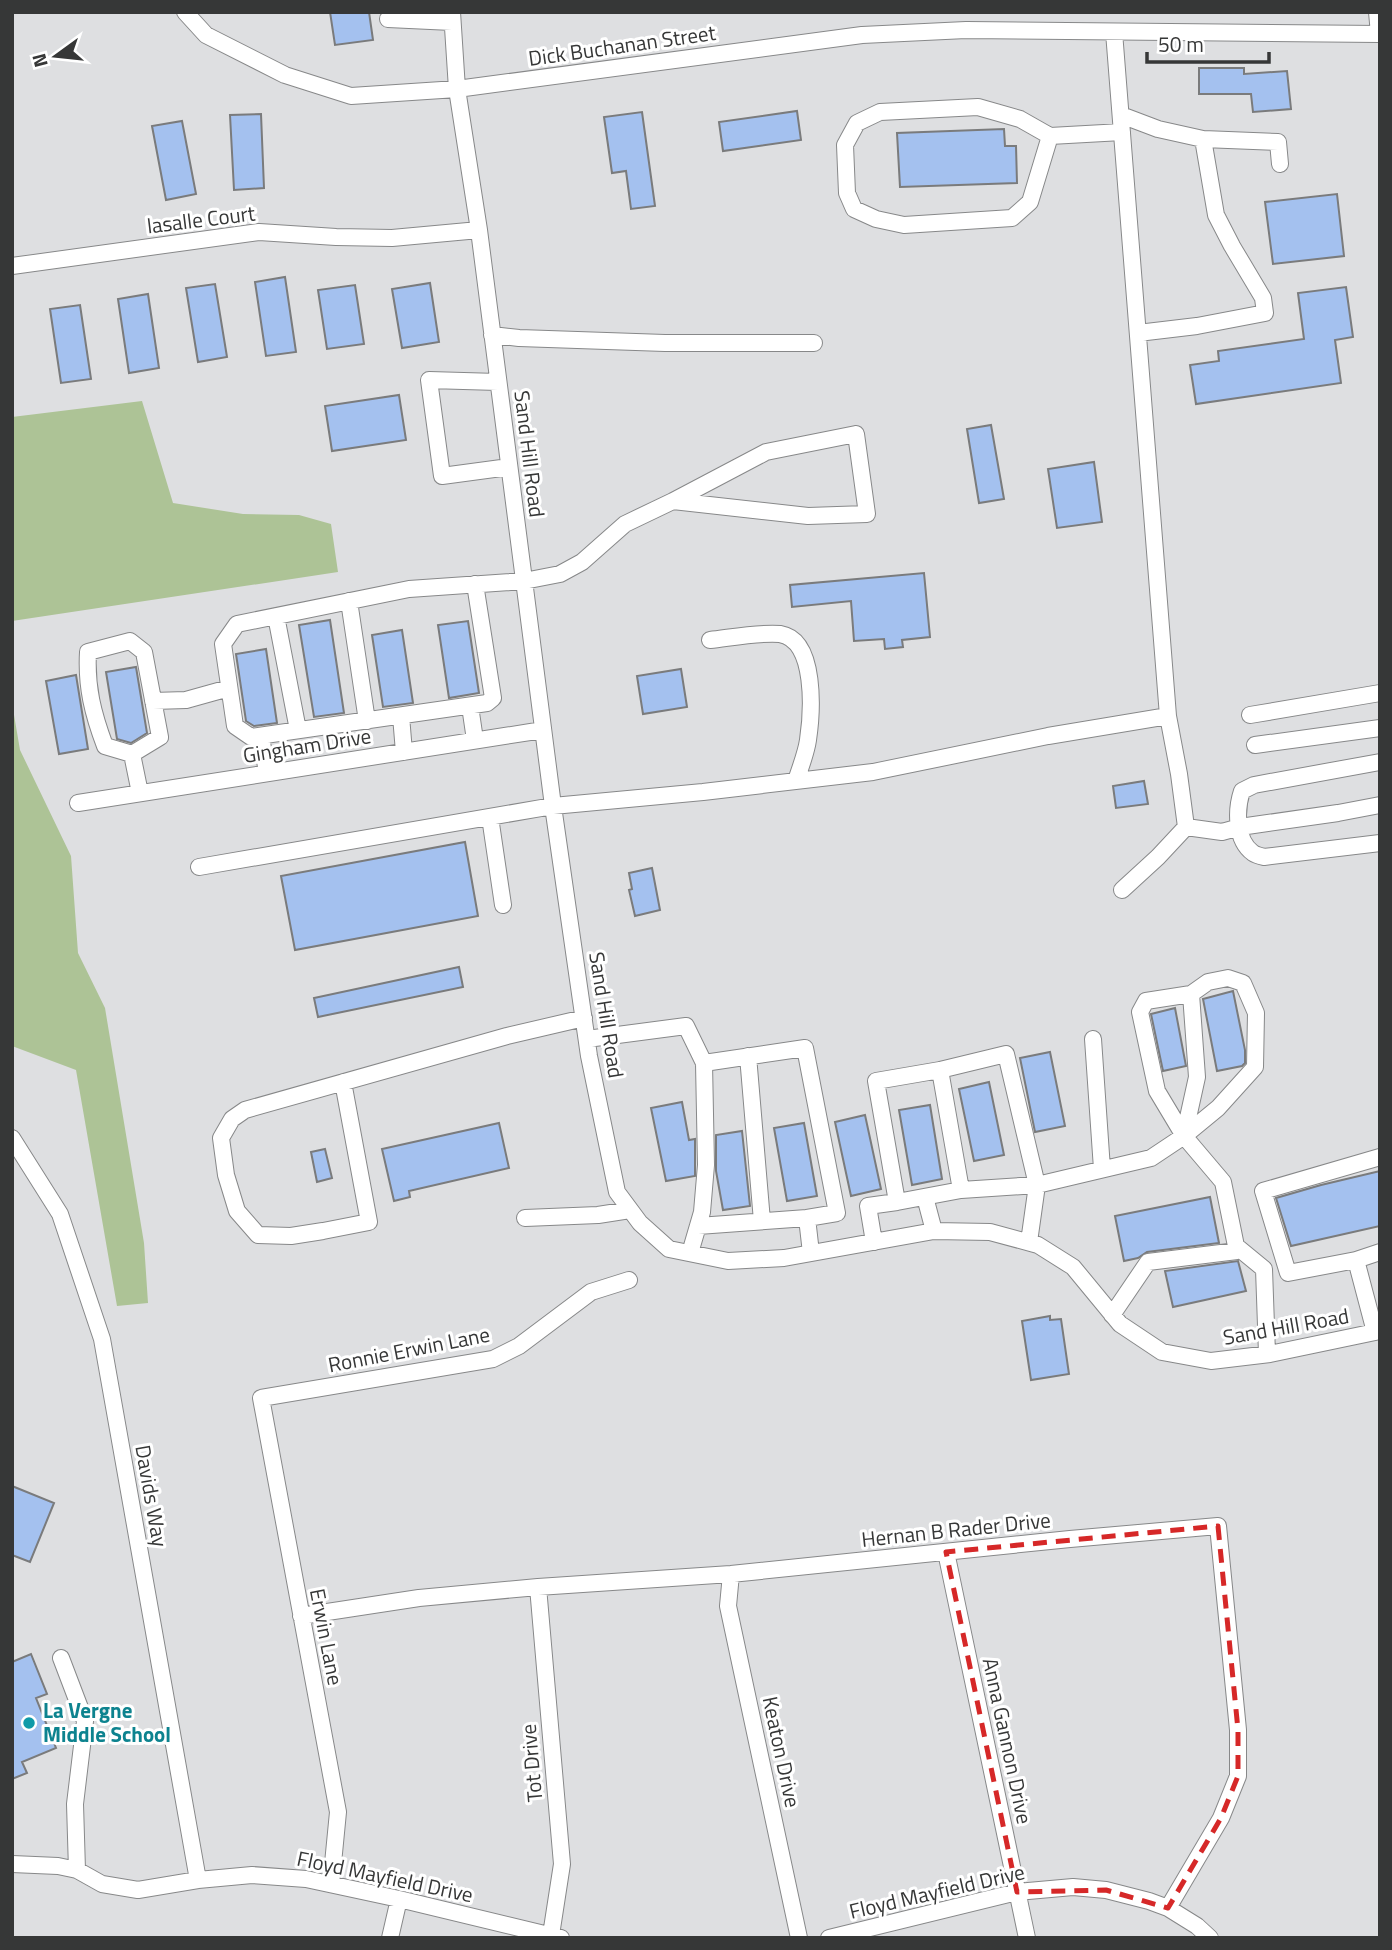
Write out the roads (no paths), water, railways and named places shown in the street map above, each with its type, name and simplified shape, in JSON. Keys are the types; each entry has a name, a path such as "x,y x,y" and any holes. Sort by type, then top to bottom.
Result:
{"street":[{"name":"Dick Buchanan Street","path":"185,12 206,35 239,52 285,75 351,96 457,89 862,34 967,30 1379,34"},
{"path":"1377,12 1379,34"},
{"name":"Sand Hill Road","path":"452,17 457,89 479,230 553,806 587,1039 617,1192 640,1223 669,1249 728,1261 784,1258 934,1231 990,1232 1029,1242 1073,1267 1120,1324 1162,1352 1211,1361 1267,1354 1378,1332"},
{"path":"388,19 452,17"},
{"path":"1114,32 1168,716 1186,827"},
{"path":"1050,136 1030,202 1012,218 904,225 876,219 854,209 847,192 845,145 857,123 880,112 978,107 1020,119 1050,136 1121,124 1203,139 1278,142 1280,164"},
{"path":"1138,333 1197,326 1265,313 1264,298 1216,215 1203,139"},
{"name":"lasalle Court","path":"12,266 259,232 392,238 479,230"},
{"path":"492,335 665,344 814,343"},
{"path":"499,382 429,380 442,476 509,467"},
{"path":"475,584 493,698 487,703 251,737 235,726 223,644 237,624 409,589 475,584 524,581 560,574 582,562 625,524 766,452 856,434 867,514 808,516 673,501"},
{"path":"349,601 367,720"},
{"path":"276,616 298,730"},
{"path":"710,640 781,634 793,639 803,653 809,674 811,709 808,743 796,781"},
{"path":"130,641 144,652 160,737 132,754 105,746 94,717 87,676 88,652 130,641"},
{"path":"153,701 186,700 229,688"},
{"path":"1250,715 1380,693"},
{"path":"470,706 475,740"},
{"path":"401,716 404,752"},
{"path":"200,867 553,806 873,772 1048,736 1168,716"},
{"path":"1255,745 1380,728"},
{"name":"Gingham Drive","path":"78,803 543,730"},
{"path":"261,736 267,774"},
{"path":"132,754 139,793"},
{"path":"1380,762 1254,785 1242,791 1238,813 1243,840 1252,852 1264,857 1380,843"},
{"path":"1186,827 1222,832 1380,805"},
{"path":"490,817 503,905"},
{"path":"1122,890 1186,827"},
{"path":"874,1242 867,1206 961,1190 1037,1185 1151,1157 1184,1136 1218,1108 1255,1067 1256,1013 1243,983 1228,978 1208,982 1191,994 1146,1001 1140,1012 1157,1091 1184,1136 1223,1182 1237,1251 1149,1262 1112,1315"},
{"path":"1184,1136 1197,1077 1191,994"},
{"path":"343,1082 369,1222 291,1236 258,1235 236,1211 226,1175 221,1138 232,1119 245,1110 343,1082 507,1036 584,1018"},
{"path":"587,1039 685,1026 704,1063 706,1165 702,1212 690,1253"},
{"path":"1093,1039 1102,1169"},
{"path":"698,1226 807,1218 837,1213 805,1048 704,1063"},
{"path":"897,1202 876,1081 940,1070 1006,1054 1037,1185 1029,1242"},
{"path":"748,1056 762,1221"},
{"path":"940,1070 961,1190"},
{"name":"Davids Way","path":"12,1138 18,1160 60,1214 102,1339 198,1880"},
{"path":"1380,1157 1263,1191 1288,1273 1356,1260 1380,1252"},
{"path":"925,1197 934,1231"},
{"path":"525,1218 598,1215 630,1210"},
{"path":"807,1218 811,1253"},
{"path":"1236,1246 1264,1269 1267,1354"},
{"path":"1356,1260 1378,1332"},
{"name":"Ronnie Erwin Lane","path":"261,1398 493,1359 519,1346 591,1293 629,1280"},
{"name":"Erwin Lane","path":"261,1398 338,1812 331,1884"},
{"name":"Hernan B Rader Drive","path":"300,1616 419,1598 731,1574 1218,1526 1238,1730 1238,1776 1221,1818 1168,1908"},
{"name":"Anna Gannon Drive","path":"946,1552 1027,1938"},
{"name":"Keaton Drive","path":"731,1574 728,1606 799,1938"},
{"name":"Tot Drive","path":"538,1587 562,1864 556,1937"},
{"path":"61,1658 85,1721 75,1804 77,1871"},
{"name":"Floyd Mayfield Drive","path":"12,1864 45,1865 77,1871 102,1884 138,1890 252,1875 306,1879 556,1937"},
{"name":"Floyd Mayfield Drive","path":"829,1938 1017,1892 1073,1887 1106,1890 1149,1900 1197,1926 1210,1938"},
{"path":"390,1938 399,1899"}],"place":[{"name":"La Vergne Middle School","path":"29,1723"}]}
